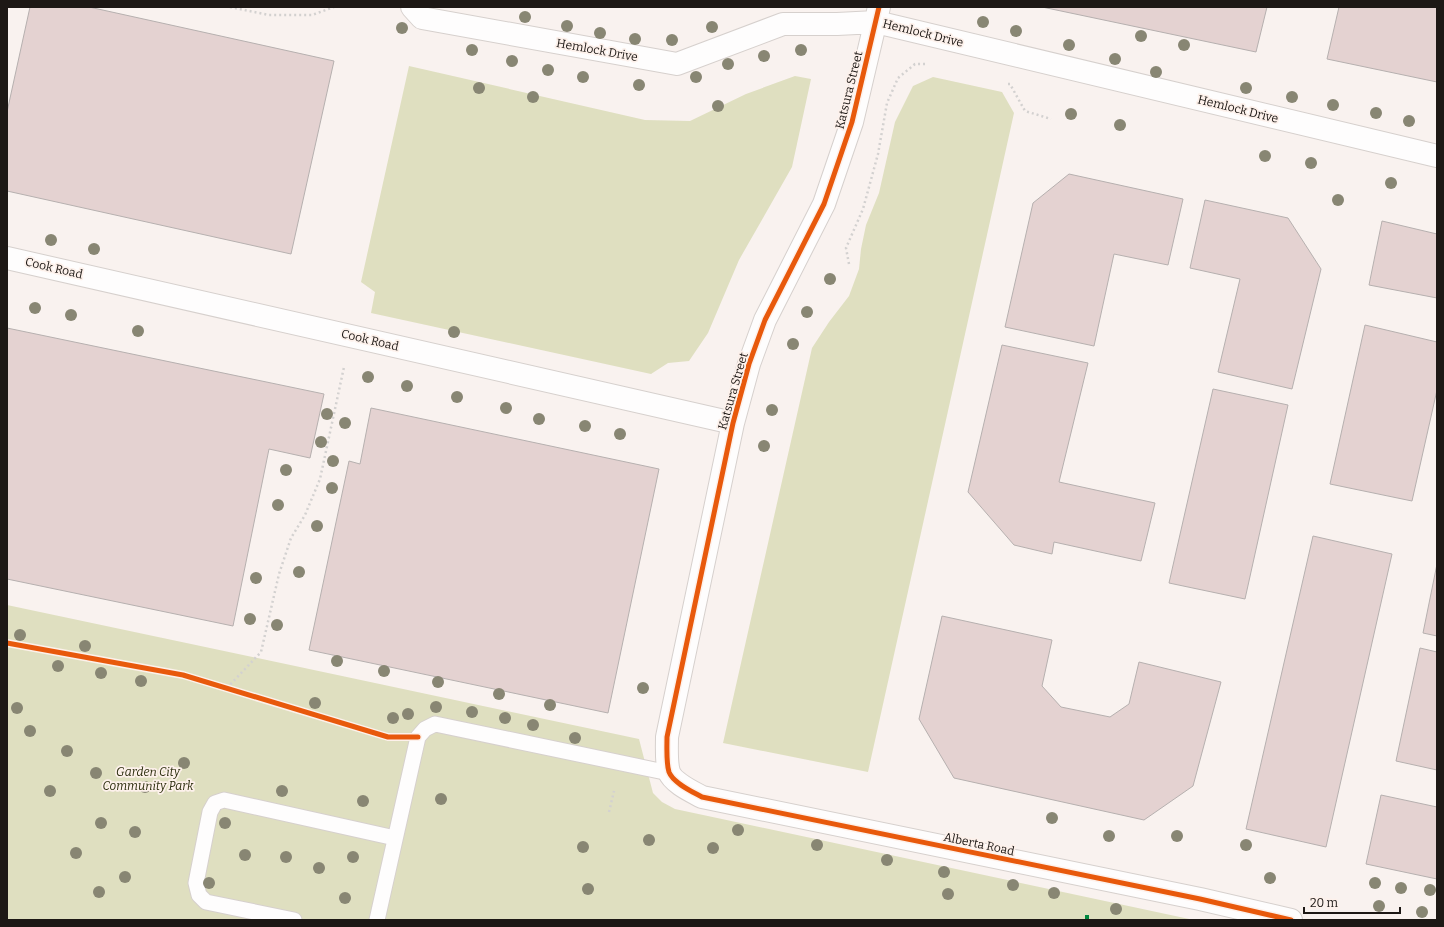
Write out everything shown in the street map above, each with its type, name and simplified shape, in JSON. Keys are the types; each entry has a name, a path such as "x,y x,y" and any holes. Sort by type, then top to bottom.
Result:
{"street":[{"name":"Hemlock Drive","path":"412,7 422,18 677,64 782,24 837,24 878,14 1437,156"},
{"name":"Katsura Street","path":"669,773 667,737 733,423 749,364 765,320 824,204 852,122 878,14"},
{"name":"Cook Road","path":"7,258 733,423"},
{"name":"Alberta Road","path":"669,773 682,787 702,797 1200,899 1291,920"}],"lane":[{"path":"377,920 418,737 425,729 435,724 669,773"},
{"path":"294,920 206,902 199,895 196,883 210,812 215,803 224,800 395,838"}],"path":[{"path":"230,7 269,15 312,15 334,7"},
{"path":"849,264 846,248 863,209 878,154 887,103 898,78 915,64 928,65"},
{"path":"1002,82 1010,84 1025,111 1051,119"},
{"path":"227,688 260,652 279,574 291,538 305,515 320,479 344,367"},
{"path":"220,686 234,690"},
{"path":"609,812 614,791"}],"green space":[{"path":"409,66 645,120 690,121 746,94 795,76 811,79 792,167 739,260 708,333 689,361 668,363 651,374 371,313 375,292 361,282"},
{"path":"933,77 1002,92 1014,113 868,772 723,743 812,348 829,322 849,296 859,269 866,225 879,193 895,122 913,86"},
{"name":"Garden City Community Park","path":"7,605 639,739 653,793 662,802 675,809 1194,920 7,920"}],"building":[{"path":"30,7 89,7 334,61 291,254 7,191 7,112"},
{"path":"1042,7 1267,7 1256,52"},
{"path":"1339,7 1437,7 1437,82 1327,59"},
{"path":"1069,174 1183,199 1168,265 1114,254 1094,346 1005,327 1033,203"},
{"path":"1205,200 1288,218 1321,269 1292,389 1218,372 1240,279 1190,268"},
{"path":"1382,221 1437,234 1437,298 1369,285"},
{"path":"1365,325 1437,342 1437,390 1412,501 1330,484"},
{"path":"7,328 324,394 310,458 269,449 233,626 7,579"},
{"path":"1002,345 1088,363 1059,482 1155,503 1141,561 1054,542 1052,554 1014,545 968,492"},
{"path":"1213,389 1288,405 1245,599 1169,583"},
{"path":"371,408 659,469 608,713 309,650 349,461 360,464"},
{"path":"1313,536 1392,554 1326,847 1246,829"},
{"path":"1437,564 1437,636 1423,633"},
{"path":"942,616 1052,640 1042,686 1061,707 1110,717 1129,704 1139,662 1221,682 1193,786 1144,820 954,778 919,719"},
{"path":"1420,648 1437,652 1437,770 1396,761"},
{"path":"1381,795 1437,807 1437,879 1366,864"}],"marked path":[{"path":"1087,915 1087,920"}],"cycle path":[{"path":"879,7 852,122 824,204 765,320 749,364 733,423 667,737 667,760 669,772 675,780 702,797 1200,899 1291,920"},
{"path":"7,643 183,675 388,737 418,737"}]}
